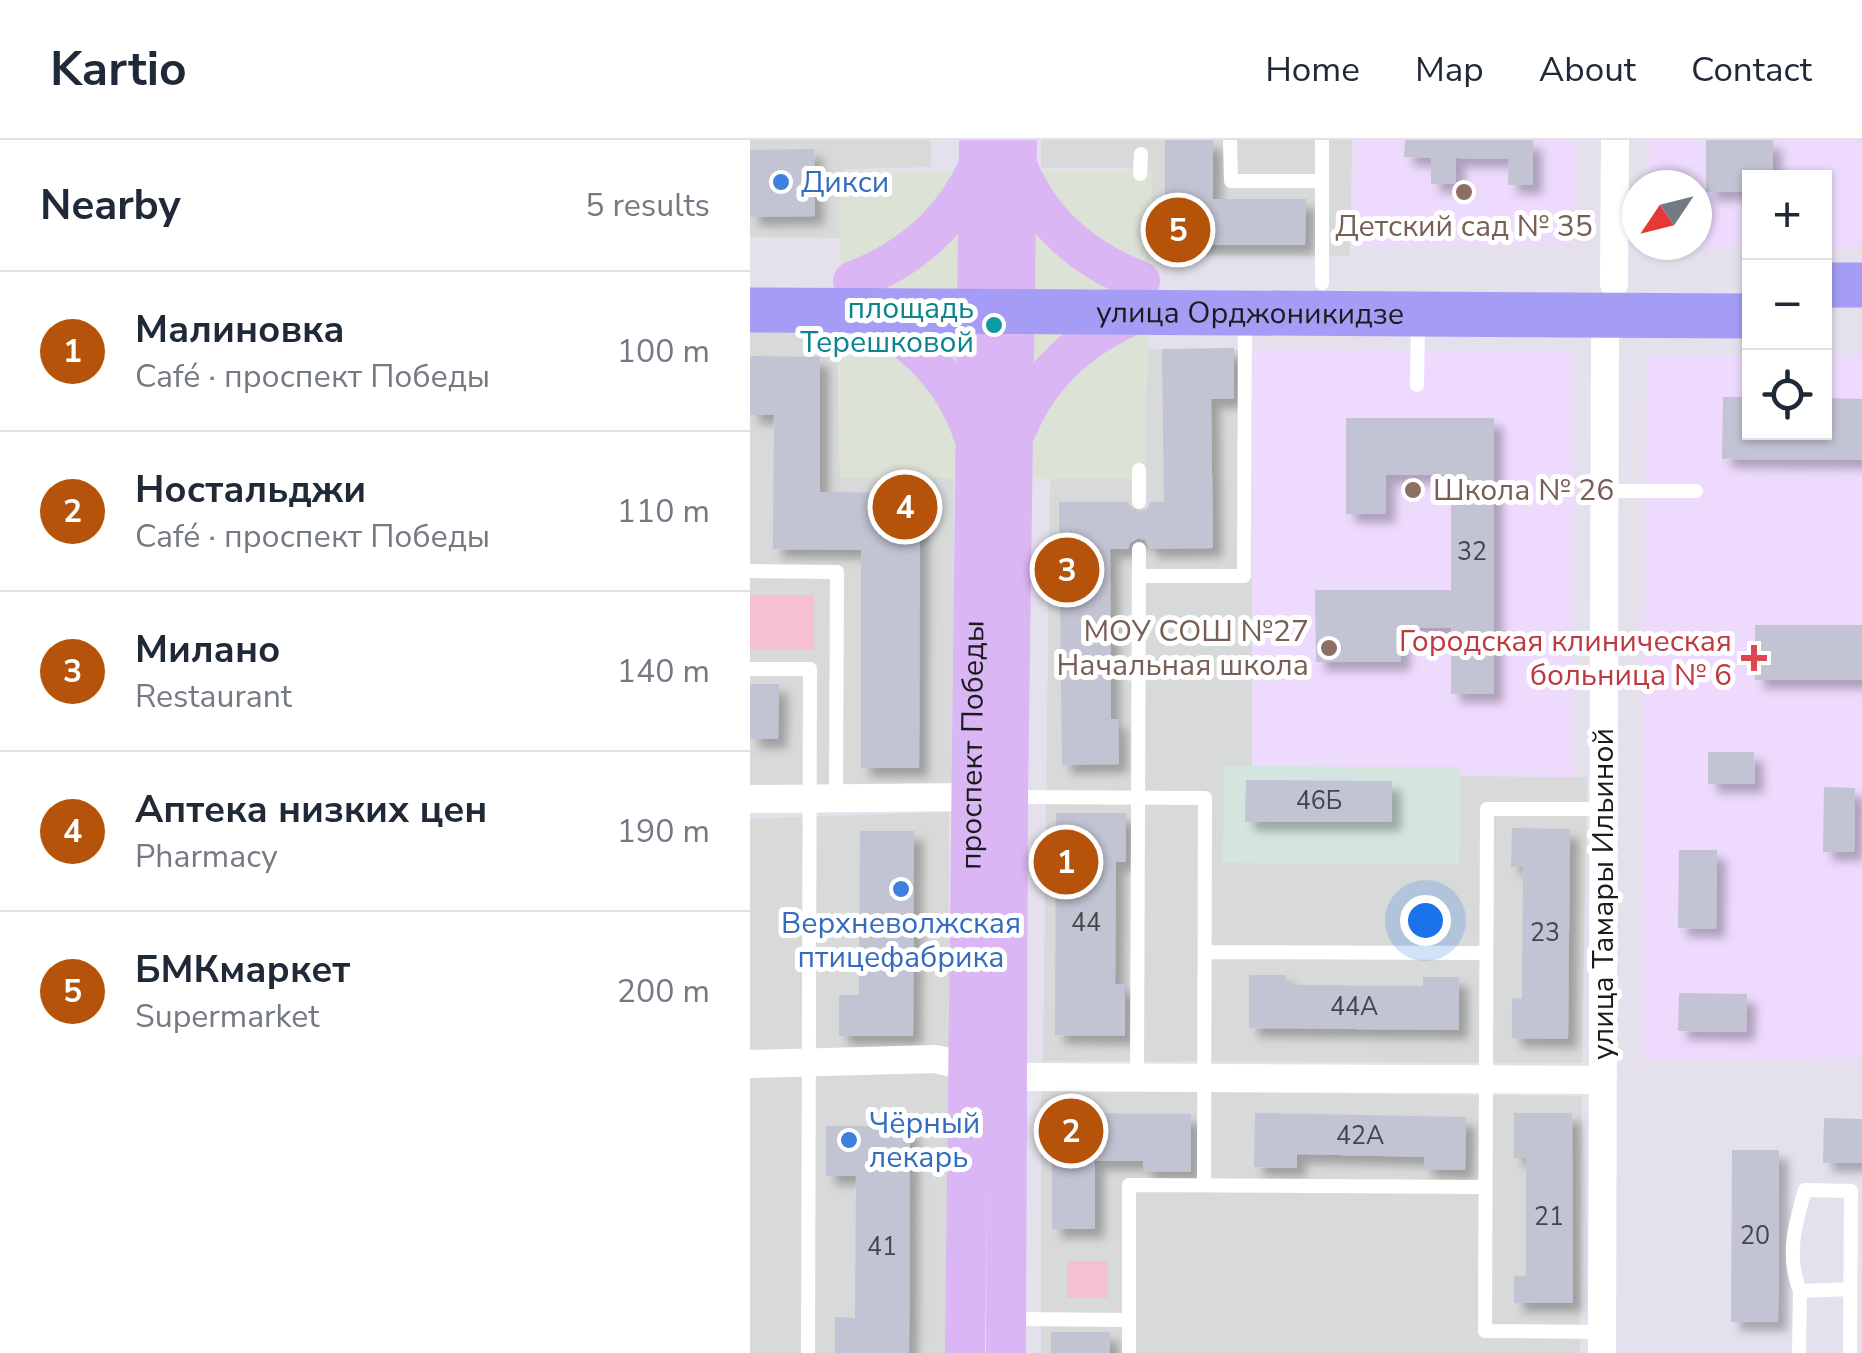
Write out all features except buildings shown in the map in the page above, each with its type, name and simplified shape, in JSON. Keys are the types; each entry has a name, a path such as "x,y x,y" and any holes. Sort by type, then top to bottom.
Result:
{"main road":[{"name":"проспект Победы","path":"998,152 989,1072 1006,1336"},
{"path":"998,152 1069,240 1140,296 1055,368 995,440 961,404 938,370 854,296 932,234 998,152"},
{"name":"улица Орджоникидзе","path":"750,281 854,296"},
{"name":"улица Орджоникидзе","path":"750,310 854,296 1140,296 1322,282 1609,299 1742,315"},
{"name":"улица Орджоникидзе","path":"1140,296 1245,312 1418,314 1742,285"},
{"path":"1832,285 1862,285"},
{"path":"1832,316 1862,316"},
{"name":"проспект Победы","path":"965,1353 989,1072"}],"street":[{"name":"улица Тамары Ильиной","path":"1602,1342 1604,490 1614,140"},
{"path":"750,799 991,797"},
{"path":"750,1064 935,1059 989,1072 1137,1078 1602,1080"}],"lane":[{"path":"1230,140 1231,181 1322,181"},
{"path":"1322,140 1322,282"},
{"path":"1140,154 1140,174"},
{"path":"1138,576 1244,576 1245,312"},
{"path":"1417,385 1418,314"},
{"path":"1139,470 1139,502"},
{"path":"1604,490 1696,491"},
{"path":"1137,1078 1139,549"},
{"path":"750,571 837,572 808,1064 808,1353"},
{"path":"750,669 810,669 823,799"},
{"path":"991,797 1205,798 1204,1185"},
{"path":"1602,1342 1485,1331 1487,808 1603,809"},
{"path":"1205,952 1486,953"},
{"path":"1129,1353 1130,1185 1486,1186"},
{"path":"1799,1353 1800,1291 1794,1276 1792,1233 1805,1190 1852,1191 1850,1353"},
{"path":"1800,1291 1850,1288"},
{"path":"1006,1336 1129,1320"}],"shaded area":[{"path":"750,140 931,140 931,167 844,169 844,238 750,237"},
{"path":"1041,140 1352,140 1350,256 1144,255 1146,168 1041,168"},
{"name":"Детский сад № 35","path":"1353,140 1576,140 1576,244 1352,248"},
{"path":"1650,140 1862,140 1862,246 1832,248 1832,170 1742,170 1742,248 1712,248 1712,170 1650,170"},
{"name":"площадь Терешковой","path":"1152,170 1145,479 841,478 839,172"},
{"path":"750,326 837,327 840,472 954,473 952,783 750,788"},
{"path":"1141,349 1252,350 1252,766 1224,767 1459,863 1460,776 1587,777 1582,1063 1043,1061 1050,477"},
{"name":"Школа № 26","path":"1252,350 1574,351 1574,777 1460,776 1459,767 1252,766"},
{"name":"Городская клиническая больница № 6","path":"1862,354 1862,1058 1641,1060 1647,355 1742,355 1742,440 1832,440 1832,355"},
{"path":"750,595 814,595 814,650 750,649"},
{"path":"1224,766 1460,767 1459,864 1223,863"},
{"path":"949,812 949,1353 750,1353 750,819"},
{"path":"1041,1091 1582,1096 1580,1353 1041,1353"},
{"path":"1067,1261 1108,1261 1108,1298 1067,1298"}],"place":[{"name":"Дикси","path":"781,182"},
{"name":"Детский сад № 35","path":"1464,192"},
{"name":"БМКмаркет","path":"1178,230"},
{"name":"площадь Терешковой","path":"994,325"},
{"name":"Школа № 26","path":"1413,490"},
{"name":"Аптека низких цен","path":"905,507"},
{"name":"Милано","path":"1067,570"},
{"name":"МОУ СОШ №27 Начальная школа","path":"1329,648"},
{"name":"Городская клиническая больница № 6","path":"1754,658"},
{"name":"Малиновка","path":"1066,862"},
{"name":"Верхневолжская птицефабрика","path":"901,889"},
{"name":"Ностальджи","path":"1071,1131"},
{"name":"Чёрный лекарь","path":"849,1140"}]}
